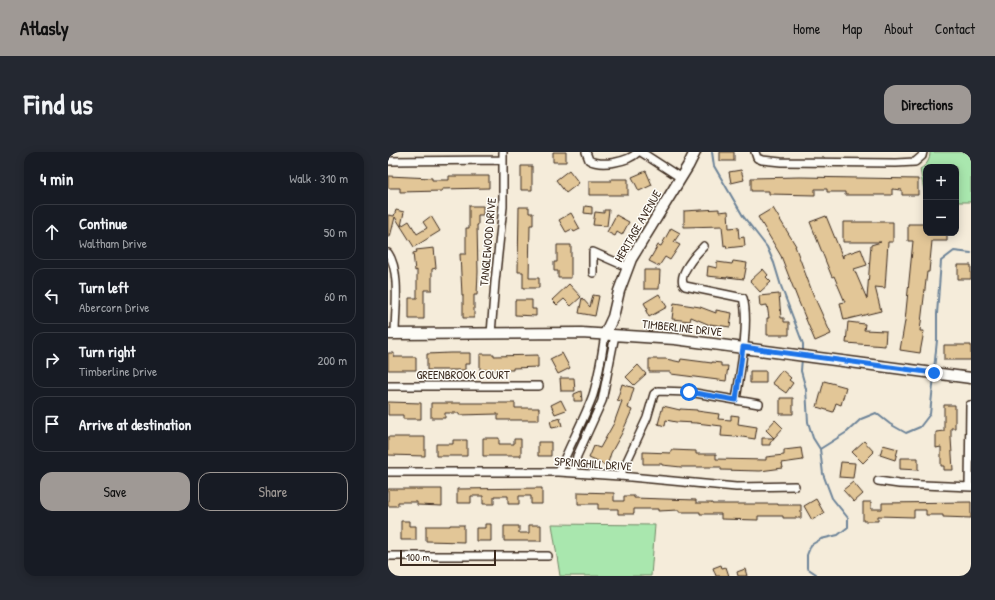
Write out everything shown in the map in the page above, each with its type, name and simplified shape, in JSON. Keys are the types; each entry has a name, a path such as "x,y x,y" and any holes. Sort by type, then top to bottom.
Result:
{"street":[{"name":"TANGLEWOOD DRIVE","path":"491,334 495,282 504,207 503,152"},
{"path":"586,152 589,160 592,162 622,161 639,152 681,178"},
{"name":"HERITAGE AVENUE","path":"573,472 577,456 602,401 610,334 618,290 631,259 681,178 695,152"},
{"path":"755,152 757,158 762,160 896,163 915,162 922,156 923,152"},
{"path":"388,161 503,160"},
{"path":"704,246 694,256 684,272 682,284 706,291 743,298 745,318 736,400"},
{"path":"388,252 396,272 391,334"},
{"path":"593,273 593,252 628,267"},
{"name":"TIMBERLINE DRIVE","path":"391,334 610,334 675,339 743,347 971,378"},
{"name":"HERITAGE AVENUE","path":"559,472 592,396 610,334"},
{"name":"GREENBROOK COURT","path":"388,386 539,386"},
{"path":"620,476 647,418 654,394 658,391 689,392 759,404"},
{"path":"878,481 899,484 970,487 970,405"},
{"name":"SPRINGHILL DRIVE","path":"388,472 573,472 736,487 795,486"},
{"path":"388,556 548,556"}],"green space":[{"path":"930,152 969,152 971,155 971,202 959,202 959,164 926,164"},
{"path":"923,167 923,186 920,169"},
{"path":"552,524 655,525 651,576 560,576"}],"building":[{"path":"553,152 566,152 566,162 553,162"},
{"path":"720,152 734,152 734,161 720,161"},
{"path":"521,166 532,166 532,190 521,190"},
{"path":"569,170 579,183 566,193 556,180"},
{"path":"741,170 744,180 731,183 729,172"},
{"path":"646,171 652,185 639,191 632,177"},
{"path":"388,176 449,180 449,176 489,176 489,188 400,192 400,188 388,188"},
{"path":"800,177 918,179 918,195 902,195 902,190 892,189 892,195 845,195 845,192 827,192 827,189 815,189 815,195 769,194 769,191 751,191 751,178"},
{"path":"611,179 628,179 628,195 589,195 589,181 611,181"},
{"path":"469,206 483,206 483,215 478,215 477,225 478,272 477,295 474,295 474,318 463,318 460,254 466,254 466,228 469,228"},
{"path":"585,206 592,207 592,214 584,213"},
{"path":"519,207 529,207 529,213 533,213 533,225 530,225 529,278 539,278 539,288 523,288 523,272 518,272"},
{"path":"773,208 796,246 813,294 831,334 815,341 781,256 758,217"},
{"path":"719,209 719,212 728,211 729,228 738,227 739,238 744,237 745,246 727,248 726,245 724,246 722,226 684,227 684,211"},
{"path":"396,210 404,212 401,226 409,221 417,234 427,228 423,222 431,216 440,231 414,247 395,217 390,237 388,237 388,215 394,216"},
{"path":"604,210 609,210 607,226 593,225 595,212 604,213"},
{"path":"571,213 580,229 574,232 572,229 566,232 559,220"},
{"path":"616,215 629,222 622,235 617,232 615,236 607,232"},
{"path":"826,216 843,258 843,255 861,249 867,265 854,269 867,299 871,245 881,242 843,242 843,222 893,222 893,242 888,242 885,288 875,287 881,311 844,320 840,303 845,302 834,276 832,277 810,222"},
{"path":"908,224 923,224 923,236 947,236 947,241 932,241 920,331 924,331 920,353 900,350 905,321 913,241 908,241"},
{"path":"671,228 680,233 674,242 680,245 670,260 665,257 659,266 649,261 658,245 661,246"},
{"path":"557,245 571,245 571,278 558,278 558,271 554,271 554,262 557,262"},
{"path":"434,248 436,268 432,269 432,290 424,290 424,319 409,319 409,298 417,298 417,270 415,271 413,253 417,252 416,250"},
{"path":"733,261 747,263 744,279 707,276 708,266 717,268 717,262 732,264"},
{"path":"958,265 971,265 971,279 958,279"},
{"path":"763,269 768,275 766,277 771,282 760,292 750,281"},
{"path":"644,270 660,270 659,289 644,289"},
{"path":"569,284 581,297 571,306 564,299 557,305 552,300"},
{"path":"659,294 667,307 649,317 646,311 648,310 644,303"},
{"path":"779,294 781,318 784,318 784,322 789,322 789,335 767,335 767,318 769,318 767,305 760,306 759,296"},
{"path":"593,295 599,296 595,316 579,313 582,298 590,307"},
{"path":"515,300 532,300 532,309 536,309 536,316 515,315"},
{"path":"674,303 700,307 716,313 716,310 732,313 730,327 710,325 691,317 690,321 672,319"},
{"path":"848,322 865,324 864,330 886,331 885,346 846,343"},
{"path":"944,345 971,345 971,360 944,360"},
{"path":"388,353 394,353 394,357 416,357 416,370 388,370"},
{"path":"470,353 470,364 465,364 465,370 427,370 427,354"},
{"path":"562,353 570,368 558,374 550,359"},
{"path":"480,354 494,354 494,356 538,355 538,367 513,368 513,370 480,370"},
{"path":"649,359 666,359 680,362 681,359 721,363 721,366 728,366 726,381 671,374 671,372 649,372"},
{"path":"638,365 646,374 634,385 626,377"},
{"path":"782,370 791,378 789,380 793,383 786,393 772,383"},
{"path":"750,371 766,371 766,383 750,383"},
{"path":"560,378 574,378 575,391 561,391"},
{"path":"824,381 846,387 841,405 836,403 833,412 817,407"},
{"path":"622,384 634,388 628,408 632,410 611,453 607,466 589,458 594,446 600,448 614,423 622,401 617,400"},
{"path":"581,391 582,401 574,401 574,394"},
{"path":"780,398 793,398 793,414 780,414"},
{"path":"561,400 566,410 555,414 551,405"},
{"path":"388,402 421,403 421,419 403,419 403,415 388,415"},
{"path":"431,403 515,403 515,408 539,408 539,420 498,420 498,414 459,415 459,413 445,413 445,418 431,418"},
{"path":"944,405 955,405 955,428 951,428 953,470 944,470 944,466 941,466 941,447 936,448 936,432 944,431"},
{"path":"663,406 680,410 697,410 719,414 718,419 731,420 731,415 739,416 738,424 757,427 755,439 736,436 721,436 722,426 666,420 665,426 658,424"},
{"path":"560,418 562,426 552,428 550,421"},
{"path":"775,420 783,428 774,438 766,430"},
{"path":"388,437 425,437 425,456 388,455"},
{"path":"483,438 499,438 499,444 514,444 514,439 521,439 521,456 483,456"},
{"path":"762,438 774,438 770,445 762,445"},
{"path":"453,440 467,440 467,456 436,456 436,444 453,444"},
{"path":"864,441 874,452 863,463 852,452"},
{"path":"538,442 551,442 551,456 538,456"},
{"path":"883,445 898,449 895,460 880,455"},
{"path":"801,448 803,460 782,463 783,468 760,471 721,470 721,467 681,467 662,464 643,464 643,452 671,453 671,450 696,451 696,454 716,454 716,459 766,460 766,457 784,455 784,450"},
{"path":"900,458 918,458 918,470 900,469"},
{"path":"841,462 855,463 853,478 839,477"},
{"path":"853,482 863,494 854,502 843,490"},
{"path":"542,488 542,504 531,504 531,496 519,496 519,504 508,504 508,496 494,496 494,504 483,504 483,496 471,496 471,503 457,503 457,489"},
{"path":"388,489 442,489 442,506 417,505 417,502 398,502 398,506 388,506"},
{"path":"578,492 614,493 614,501 624,501 624,496 634,496 634,498 696,500 696,503 712,504 801,505 801,518 758,516 758,520 721,519 721,514 679,512 679,510 658,511 658,509 634,509 634,514 618,514 618,509 598,509 598,504 578,504"},
{"path":"816,499 824,513 812,520 804,506"},
{"path":"863,502 871,502 871,509 882,509 882,503 971,502 971,518 926,515 926,510 914,510 914,517 878,516 878,521 863,521"},
{"path":"401,521 409,521 409,526 416,526 416,540 401,540"},
{"path":"485,524 491,524 491,541 476,541 476,528 485,528"},
{"path":"464,525 464,542 426,541 426,526"},
{"path":"529,525 541,525 541,541 504,541 504,526 519,526 519,533 529,533"},
{"path":"721,565 722,568 726,567 729,576 716,576 713,568"},
{"path":"745,569 747,576 738,576 737,572"}],"waterway":[{"path":"712,152 714,166 743,216 767,247 803,344 803,352"},
{"path":"934,370 941,261 954,251 971,253"},
{"path":"802,358 801,371 806,389 808,422 813,438 820,449"},
{"path":"816,576 816,574 807,568 807,555 811,545 821,539 838,535 848,527 848,518 832,498 823,474 820,449 847,432 861,419 876,413 890,424 906,433 920,427 930,414 934,376"}],"route":[{"path":"689,392 736,400 743,347 934,373"}]}
